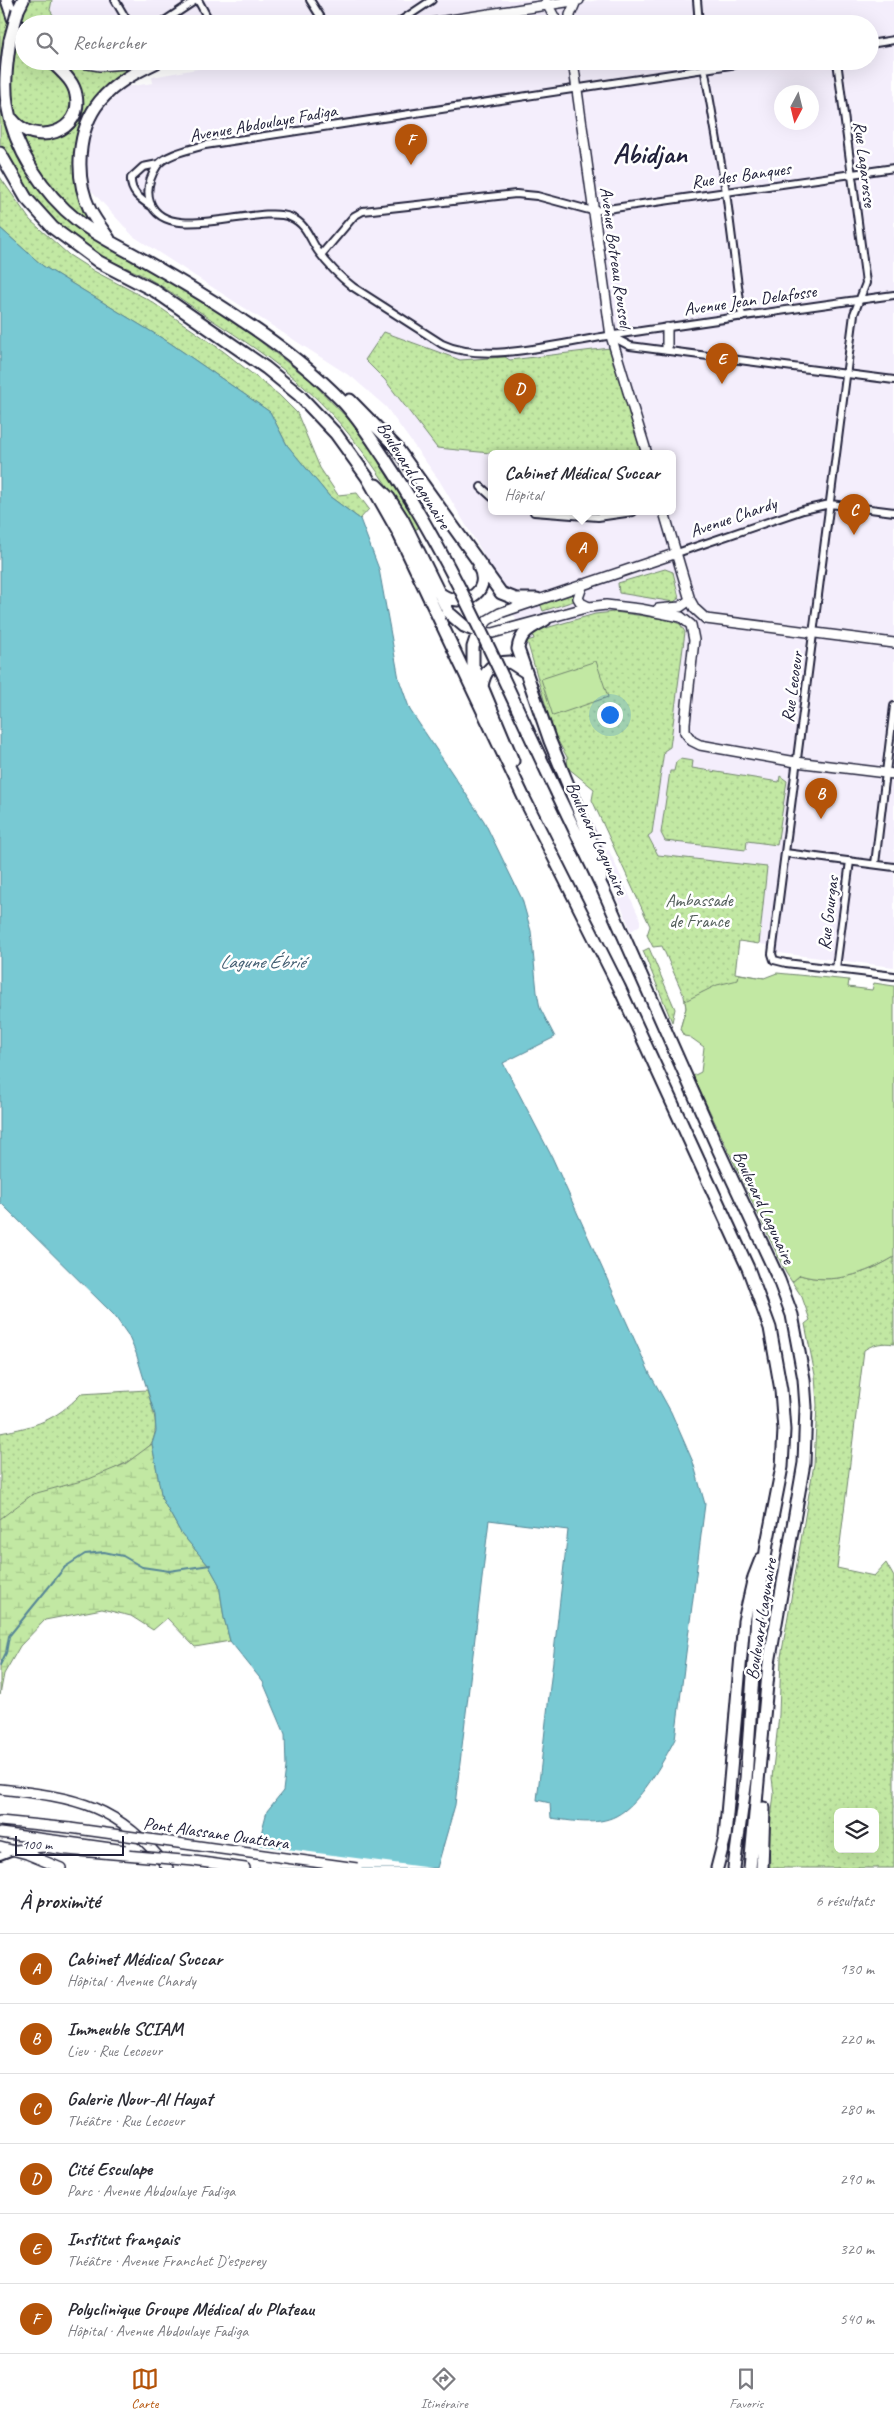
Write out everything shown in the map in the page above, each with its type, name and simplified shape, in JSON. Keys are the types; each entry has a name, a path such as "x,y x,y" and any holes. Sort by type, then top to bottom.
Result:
{"highway":[{"path":"7,0 15,21"},
{"name":"Boulevard Lagunaire","path":"15,24 10,40 6,86 10,116 28,160 54,198 77,221 244,321 314,376 343,402 362,424 428,526 602,887 719,1151 779,1280 792,1315 804,1379 806,1407 804,1463 769,1664 750,1868"},
{"path":"10,116 23,130 38,135 57,131 70,121 74,113 76,96 60,70"},
{"path":"112,242 90,211 83,193 80,158 86,128 92,112 111,90 134,73 142,70"},
{"name":"Boulevard Lagunaire","path":"0,153 26,198 53,228 99,262 155,291 266,368 299,395 336,434 368,477 397,530 525,800 647,1047 748,1268 770,1328 782,1390 784,1430 782,1467 767,1544 757,1616 746,1779 734,1868"},
{"path":"244,321 308,364 370,420 396,447 501,594 516,599 537,599"},
{"path":"368,477 389,498 397,510 448,613 456,621 478,632 474,638 472,655 474,665 516,768 525,800"},
{"path":"437,591 453,602 473,596 481,585 483,573 474,556"},
{"path":"546,620 533,626 520,638 518,649 524,671 550,741 597,856 602,887"},
{"path":"482,687 485,673 496,664 510,662 524,671"},
{"path":"717,1868 725,1837 744,1621 754,1577 767,1544"},
{"path":"761,1766 764,1808 762,1868"}],"street":[{"path":"115,0 124,15"},
{"path":"174,15 197,0 206,15"},
{"path":"310,0 319,15"},
{"path":"477,15 546,3 578,0"},
{"path":"570,15 578,0"},
{"path":"696,0 698,15"},
{"path":"409,15 428,1"},
{"path":"546,3 553,15"},
{"path":"879,42 894,40"},
{"name":"Avenue Botreau Roussel","path":"574,70 611,336 646,450"},
{"path":"704,70 726,192 742,317"},
{"name":"Avenue Abdoulaye Fadiga","path":"152,206 135,193 130,186 131,178 143,167 158,164 205,145 704,70"},
{"name":"Rue Lagarosse","path":"838,70 866,283 860,299"},
{"path":"158,164 149,185 148,196 152,206 158,213 171,220 200,224 270,214 283,214 300,222 321,255 340,277 352,287 456,351 471,353 514,351 611,336 630,346 894,380"},
{"name":"Rue des Banques","path":"593,210 894,168"},
{"path":"321,255 354,216 363,211 516,194 537,196 593,210"},
{"name":"Avenue Jean Delafosse","path":"611,336 894,295"},
{"name":"Rue Lecoeur","path":"860,299 854,314 772,954 774,960 894,976"},
{"path":"666,328 667,350"},
{"path":"480,487 488,494"},
{"name":"Avenue Chardy","path":"478,632 493,616 537,599 803,510 830,504 894,512"},
{"path":"572,515 598,517 612,515"},
{"path":"665,515 690,600 695,609 706,619 894,643"},
{"path":"583,584 578,598 584,606 589,607"},
{"path":"640,609 680,607 690,600"},
{"path":"478,632 493,632 546,620 589,607 616,605 687,620 691,625 694,640"},
{"path":"706,619 699,625 694,640 685,723 685,732 692,740 712,748 796,762 890,774"},
{"path":"875,864 890,774 894,706"},
{"path":"785,853 894,867"},
{"name":"Rue Gourgas","path":"836,968 850,861"},
{"path":"0,1789 61,1796 96,1807 129,1827 168,1868"},
{"name":"Pont Alassane Ouattara","path":"0,1822 70,1828 358,1868"},
{"path":"1,1834 68,1846"},
{"path":"0,1856 14,1851 68,1846"},
{"name":"Pont Alassane Ouattara","path":"68,1846 245,1868"},
{"path":"0,1847 61,1868"}],"shaded area":[{"path":"52,0 552,0 444,15 53,15 50,10"},
{"path":"598,0 894,0 894,967 779,953 767,948 767,945 739,941 735,973 739,974 685,1001 662,946 653,947 647,935 650,926 592,800 594,789 568,768 567,757 554,734 527,641 481,550 439,480 386,407 353,378 133,236 90,189 85,152 96,116 125,87 153,83 152,77 191,70 879,70 879,15 512,15"},
{"path":"578,797 591,818 606,851 609,850 640,919 640,925 631,931"}],"green space":[{"path":"0,0 52,0 50,10 53,15 15,15 15,70 133,70 82,126 86,213 109,248 175,285 240,326 310,380 358,429 383,461 420,527 415,530 365,454 336,419 304,387 270,359 162,286 101,256 68,235 29,193 0,143"},
{"path":"0,177 30,220 69,255 94,271 149,300 223,351 279,395 297,413 320,468 338,495 357,493 369,509 360,519 329,496 287,445 270,412 170,343 43,266 0,228"},
{"path":"384,332 460,360 505,357 510,360 610,348 641,450 488,450 488,453 437,448 385,380 365,360"},
{"path":"665,569 673,572 679,598 674,602 619,593 618,583"},
{"path":"574,592 577,600 543,611 540,603"},
{"name":"Ambassade de France","path":"614,612 666,619 680,624 685,632 670,747 664,751 652,833 648,836 658,855 767,867 759,944 739,941 735,973 764,978 684,1036 680,1029 686,1008 684,996 662,946 653,947 647,935 650,926 592,800 594,789 568,768 567,757 554,734 527,641 534,639 532,632 595,614"},
{"path":"596,661 608,697 553,716 541,679"},
{"path":"680,759 693,761 692,768 779,782 780,776 787,781 777,845 747,841 746,850 665,841 661,833 670,771 674,771 676,762"},
{"path":"649,948 675,1009 672,1022 643,951"},
{"path":"777,973 849,980 848,987 872,990 874,983 894,986 894,1257 860,1273 824,1279 800,1275 792,1282 786,1273 693,1076 701,1072 704,1047 690,1037 684,1036 680,1029 686,1008 685,1001 717,985 738,980 739,974 764,978"},
{"path":"894,1257 894,1344 878,1344 864,1350 837,1568 874,1576 886,1563 894,1577 894,1868 770,1868 769,1836 774,1794 772,1778 779,1715 781,1657 814,1464 817,1405 815,1375 805,1324 810,1320 802,1297 792,1282 800,1275 824,1279 836,1278 860,1273"},
{"path":"147,1390 154,1416 155,1429 152,1442 144,1451 107,1472 0,1519 0,1433 44,1421 72,1403 81,1394"},
{"path":"152,1444 162,1499 181,1533 209,1566 219,1584 224,1618 230,1641 195,1647 167,1618 153,1630 131,1616 102,1609 45,1620 20,1646 4,1674 0,1695 0,1519 33,1494 89,1479 125,1464"}],"water":[{"name":"Lagune Ébrié","path":"0,228 43,266 170,343 270,412 287,445 329,496 360,519 379,569 399,679 410,710 484,821 522,899 531,931 540,1008 555,1037 503,1063 552,1157 650,1374 671,1412 693,1462 705,1504 675,1739 650,1782 634,1802 625,1810 609,1819 584,1822 551,1818 550,1803 537,1800 568,1530 489,1520 455,1805 437,1868 257,1868 262,1830 267,1811 283,1791 286,1767 285,1734 263,1682 230,1641 224,1618 219,1584 209,1566 181,1533 162,1499 152,1444 156,1431 155,1415 136,1353 128,1335 114,1315 0,1202"}],"pier":[{"path":"257,1845 432,1868 255,1868"}],"waterway":[{"path":"0,1665 6,1653 9,1636 65,1567 85,1554 104,1552 123,1556 142,1567 169,1571 210,1565"}],"place":[{"name":"Polyclinique Groupe Médical du Plateau","path":"411,165"},
{"name":"Institut français","path":"722,384"},
{"name":"Cité Esculape","path":"520,414"},
{"name":"Galerie Nour-Al Hayat","path":"854,535"},
{"name":"Cabinet Médical Succar","path":"582,573"},
{"name":"Immeuble SCIAM","path":"821,819"}],"district":[{"name":"Abidjan","path":"650,153"}]}
